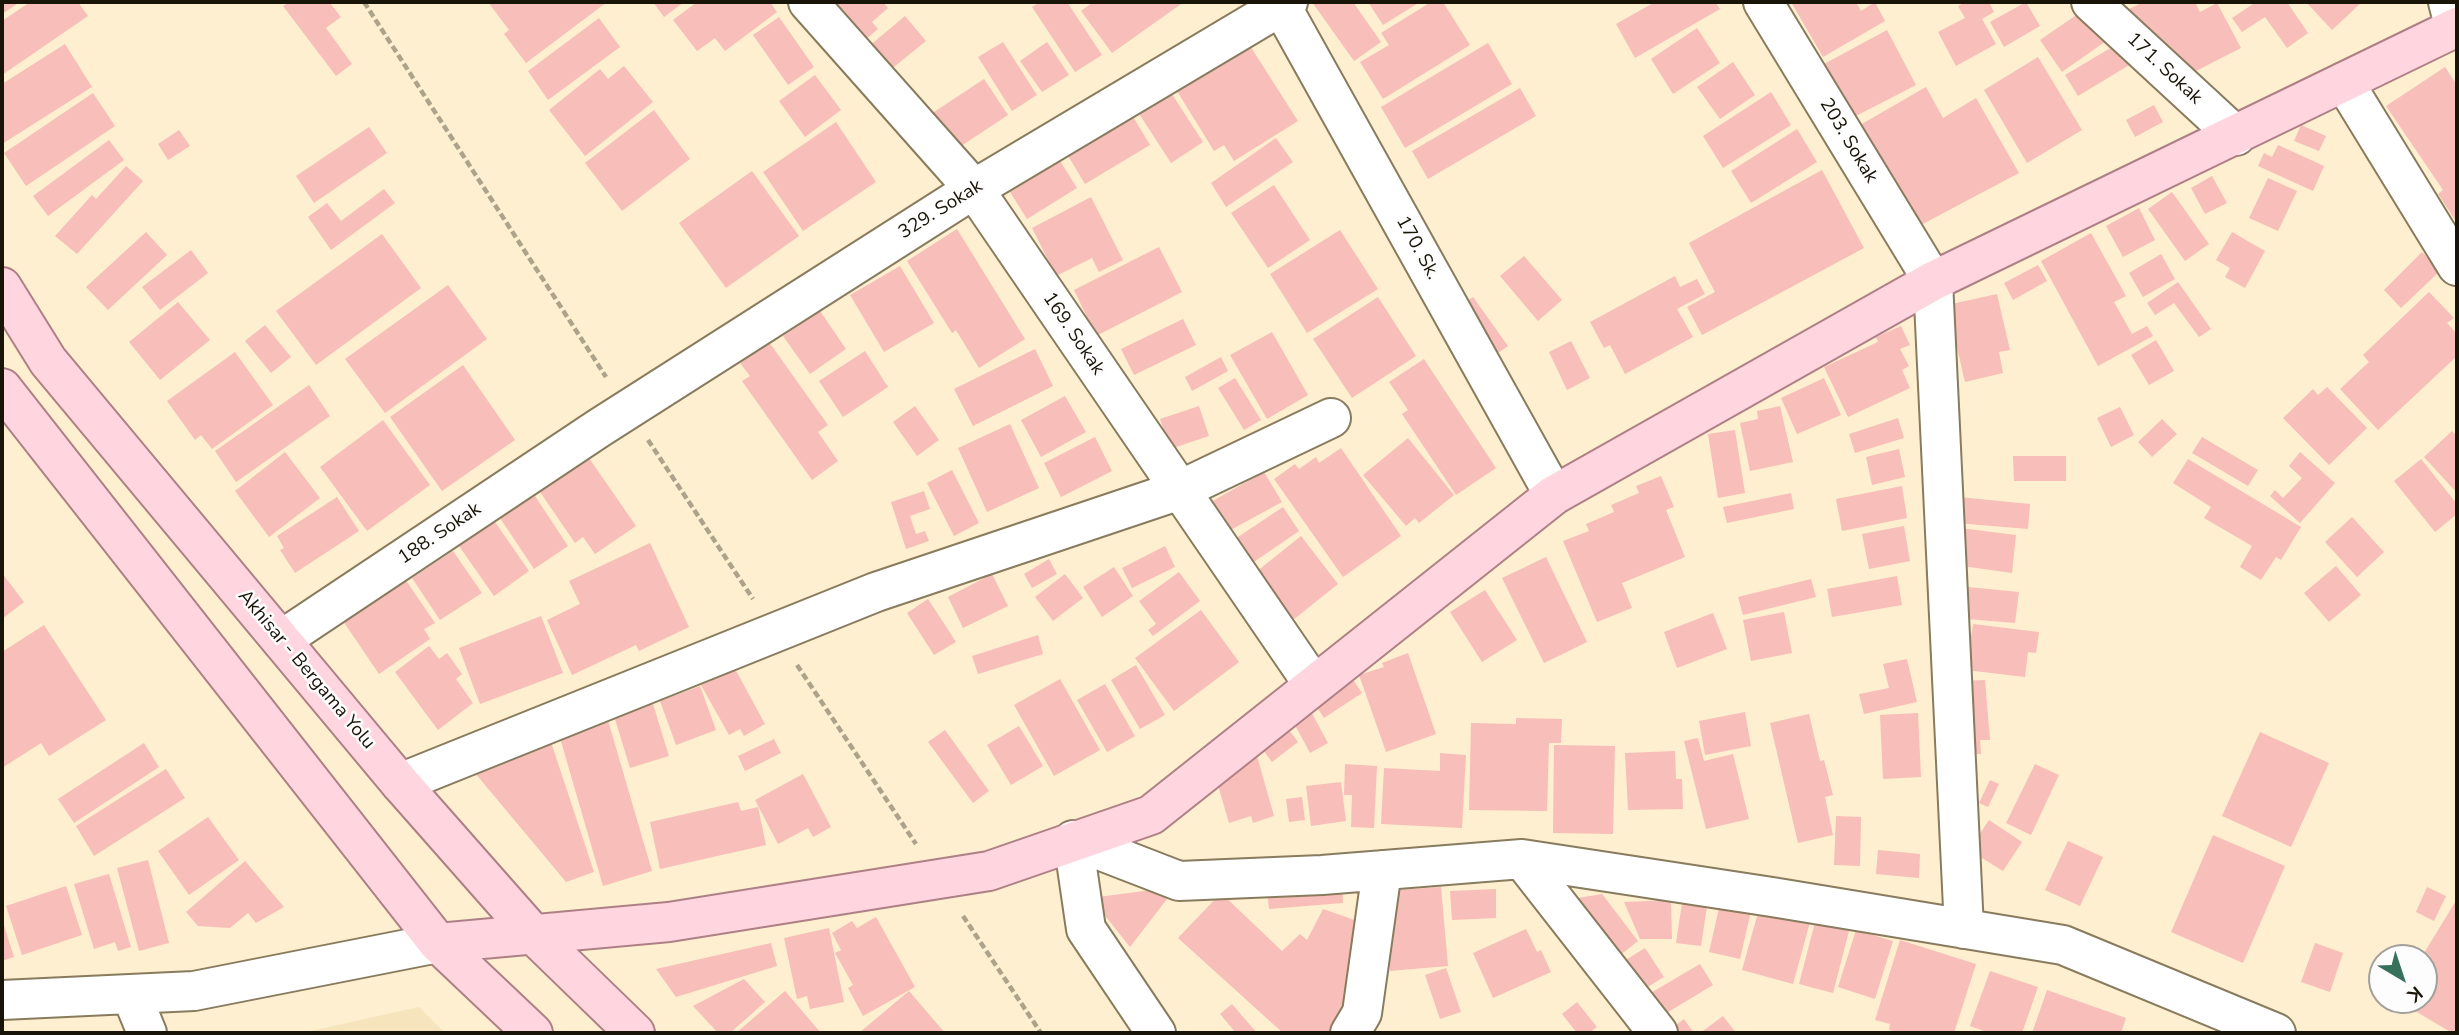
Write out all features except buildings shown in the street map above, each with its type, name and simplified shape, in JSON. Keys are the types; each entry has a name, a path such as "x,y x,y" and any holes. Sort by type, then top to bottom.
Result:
{"main road":[{"path":"438,943 669,922 989,871 1152,815 1313,684 1554,495 1933,281 2344,82 2454,19"},
{"name":"Akhisar - Bergama Yolu","path":"2,287 48,361 400,783 534,935 635,1033"},
{"path":"2,388 438,943 533,1033"}],"street":[{"name":"169. Sokak","path":"808,2 974,189 1313,684"},
{"name":"203. Sokak","path":"1763,2 1933,281"},
{"name":"171. Sokak","path":"2091,2 2236,136"},
{"name":"329. Sokak","path":"599,428 974,189 1283,3"},
{"name":"170. Sk.","path":"1283,3 1554,495"},
{"path":"2344,82 2457,266"},
{"path":"1933,281 1964,929"},
{"path":"400,783 876,592 1180,490 1331,418"},
{"name":"188. Sokak","path":"281,640 599,428"},
{"path":"1156,1033 1086,929 1073,841 1179,881 1522,859 1964,929 2063,945 2276,1033"},
{"path":"1522,859 1658,1033"},
{"path":"1350,1033 1362,1013 1382,870"},
{"path":"2,1000 194,991 438,943"},
{"path":"131,994 147,1033"}],"path":[{"path":"364,2 612,387"},
{"path":"643,434 758,607"},
{"path":"796,664 919,849"},
{"path":"957,906 1041,1033"}],"shaded area":[{"path":"419,1007 445,1033 302,1033"}]}
